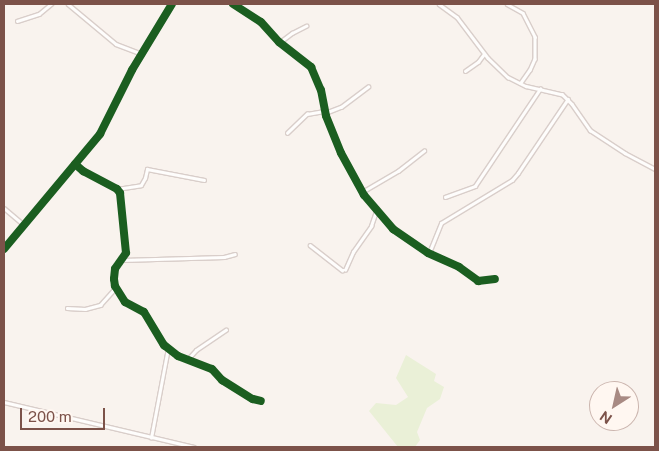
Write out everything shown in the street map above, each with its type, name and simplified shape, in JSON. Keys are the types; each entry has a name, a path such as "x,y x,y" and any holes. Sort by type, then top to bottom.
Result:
{"street":[{"path":"18,21 39,14 51,4"},
{"path":"68,4 116,44 142,54"},
{"path":"4,249 107,124 142,54 172,4"},
{"path":"233,4 261,22 280,42 311,67 321,90 324,112 340,153 362,192 397,232 429,253 464,270 478,281 495,279"},
{"path":"439,4 460,20 485,54 504,73 520,84 562,94 590,130 624,153 655,168"},
{"path":"507,4 523,13 535,37 535,59 520,84"},
{"path":"280,42 306,26"},
{"path":"465,71 478,62 485,54"},
{"path":"287,133 308,114 341,107 368,87"},
{"path":"445,197 474,186 540,89"},
{"path":"429,253 441,223 512,180 568,100"},
{"path":"362,192 398,170 424,151"},
{"path":"74,164 82,171 117,189 141,185 146,178 147,169 204,180"},
{"path":"117,189 122,202 126,253 114,273 116,287 127,304 140,308 147,314 168,348 187,360 198,362 212,369 222,380 253,399 261,401"},
{"path":"4,208 23,224"},
{"path":"310,245 342,270 345,270 353,252 371,226 377,209"},
{"path":"121,260 224,257 235,254"},
{"path":"67,308 85,309 100,306 116,287"},
{"path":"187,360 196,350 226,330"},
{"path":"151,438 168,348"},
{"path":"4,402 194,447"}],"green space":[{"path":"406,355 436,374 434,381 444,387 440,399 427,408 417,432 420,440 415,447 398,447 369,411 376,403 396,405 408,397 396,378"}],"cycle path":[{"path":"4,249 100,134 132,70 172,4"},
{"path":"233,4 261,22 279,42 311,67 321,90 326,116 341,153 364,195 393,229 428,253 459,267 478,281 495,279"},
{"path":"75,164 83,171 117,189 120,193 126,253 115,269 114,279 115,286 125,302 144,312 164,345 178,356 212,369 222,380 253,399 261,401"}]}
